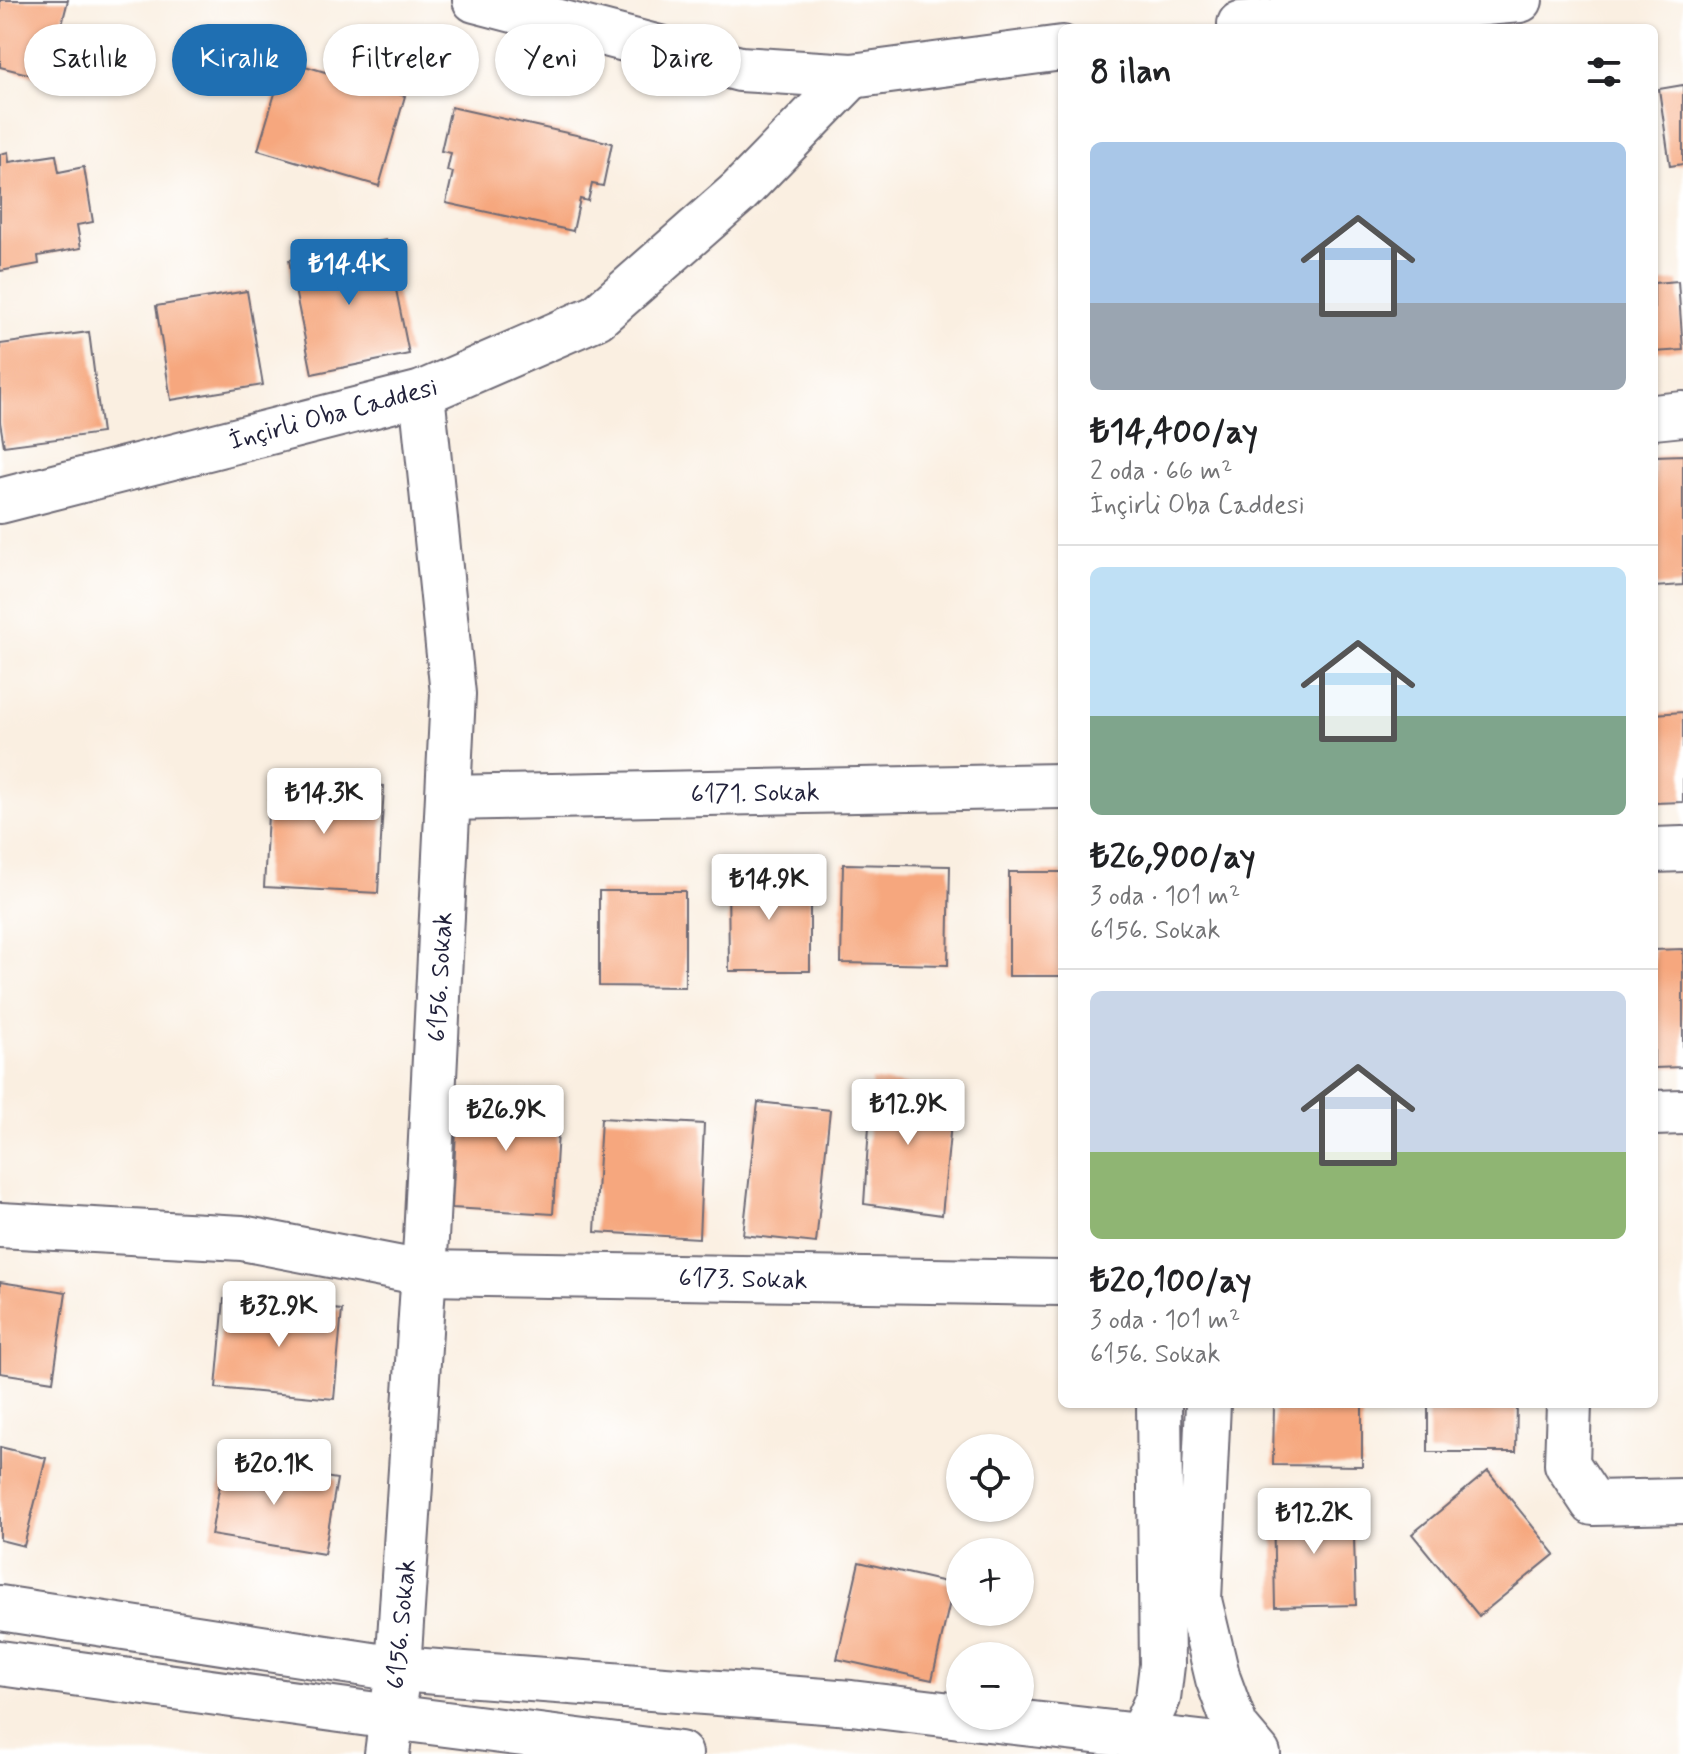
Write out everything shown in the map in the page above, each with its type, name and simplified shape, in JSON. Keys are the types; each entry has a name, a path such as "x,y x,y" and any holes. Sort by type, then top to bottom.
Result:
{"street":[{"path":"475,0 740,69 852,76 1058,49"},
{"path":"1233,20 1387,0"},
{"path":"1233,20 1520,0"},
{"name":"İnçirli Oba Caddesi","path":"0,501 422,393 597,317 739,192 852,76"},
{"name":"6156. Sokak","path":"389,1736 398,1669 423,1273 453,694 422,393"},
{"path":"1658,417 1683,414"},
{"name":"6171. Sokak","path":"448,798 1058,786"},
{"path":"1658,850 1683,849"},
{"path":"1658,1113 1683,1112"},
{"name":"6173. Sokak","path":"0,1225 242,1238 423,1273 1058,1283"},
{"path":"1140,1737 1158,1698 1162,1665 1159,1408"},
{"path":"1208,1408 1199,1600 1218,1679 1236,1728 1258,1754"},
{"path":"1569,1408 1567,1464 1593,1503 1683,1501"},
{"path":"0,1608 398,1669 851,1703 946,1714"},
{"path":"0,1663 389,1736 680,1754"},
{"path":"1034,1725 1209,1744 1228,1754"}],"building":[{"path":"0,0 68,0 62,24 24,24 24,73 0,67"},
{"path":"307,67 323,71 323,96 405,96 379,186 258,150 274,96 307,96"},
{"path":"1683,85 1683,164 1670,166 1659,89"},
{"path":"451,107 612,143 603,186 592,184 588,201 580,199 573,231 446,203 453,172 447,171 451,153 441,151"},
{"path":"8,152 9,162 56,155 59,172 84,167 93,222 77,225 81,248 38,256 39,264 0,271 0,154"},
{"path":"386,240 409,354 312,374 289,260"},
{"path":"1678,281 1683,350 1658,352 1658,283"},
{"path":"247,291 263,385 171,400 156,306"},
{"path":"89,332 102,433 4,446 0,422 0,344"},
{"path":"1683,455 1683,585 1658,587 1658,456"},
{"path":"1683,712 1683,802 1658,803 1658,714"},
{"path":"270,779 384,786 378,893 264,887"},
{"path":"843,864 950,866 948,965 841,963"},
{"path":"1009,872 1058,872 1058,976 1009,976"},
{"path":"728,873 810,873 810,971 729,971"},
{"path":"599,891 685,891 685,987 599,986"},
{"path":"1683,949 1683,1067 1658,1068 1658,950"},
{"path":"872,1080 954,1093 942,1215 864,1204"},
{"path":"458,1093 560,1099 553,1214 452,1208"},
{"path":"758,1102 830,1110 816,1243 743,1235"},
{"path":"601,1118 704,1124 699,1238 595,1232"},
{"path":"0,1282 66,1292 53,1381 0,1373"},
{"path":"224,1299 342,1310 334,1399 216,1388"},
{"path":"1274,1408 1362,1408 1362,1466 1273,1465"},
{"path":"1428,1408 1517,1408 1516,1452 1428,1452"},
{"path":"0,1447 46,1458 24,1546 0,1540"},
{"path":"224,1460 337,1479 324,1554 211,1535"},
{"path":"1488,1471 1555,1554 1479,1616 1412,1534"},
{"path":"1353,1504 1356,1605 1275,1607 1273,1506"},
{"path":"859,1562 946,1582 946,1619 932,1680 837,1659"}]}
